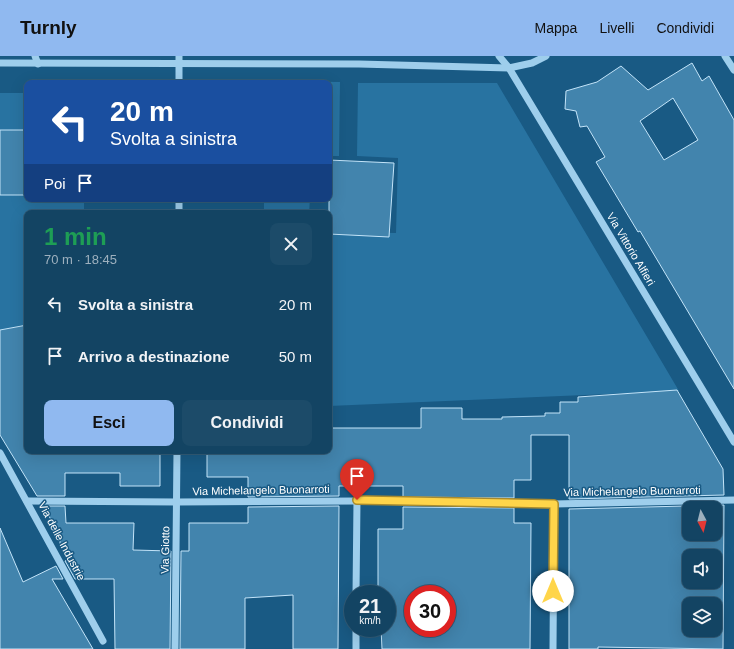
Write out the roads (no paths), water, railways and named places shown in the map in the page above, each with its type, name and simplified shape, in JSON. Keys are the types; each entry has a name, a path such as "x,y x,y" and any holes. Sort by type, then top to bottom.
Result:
{"street":[{"path":"35,56 38,64"},
{"name":"Via Vittorio Alfieri","path":"499,56 508,68 734,442"},
{"path":"0,63 38,64 180,60 508,68 532,63 546,56"},
{"path":"726,56 734,70"},
{"path":"179,80 180,60"},
{"name":"Via delle Industrie","path":"0,453 103,641"},
{"name":"Via Giotto","path":"175,649 177,454"},
{"path":"356,585 357,500"},
{"name":"Via Michelangelo Buonarroti","path":"27,501 177,502 357,500 554,504 734,500"},
{"path":"553,649 554,504"},
{"path":"356,637 356,649"}]}
